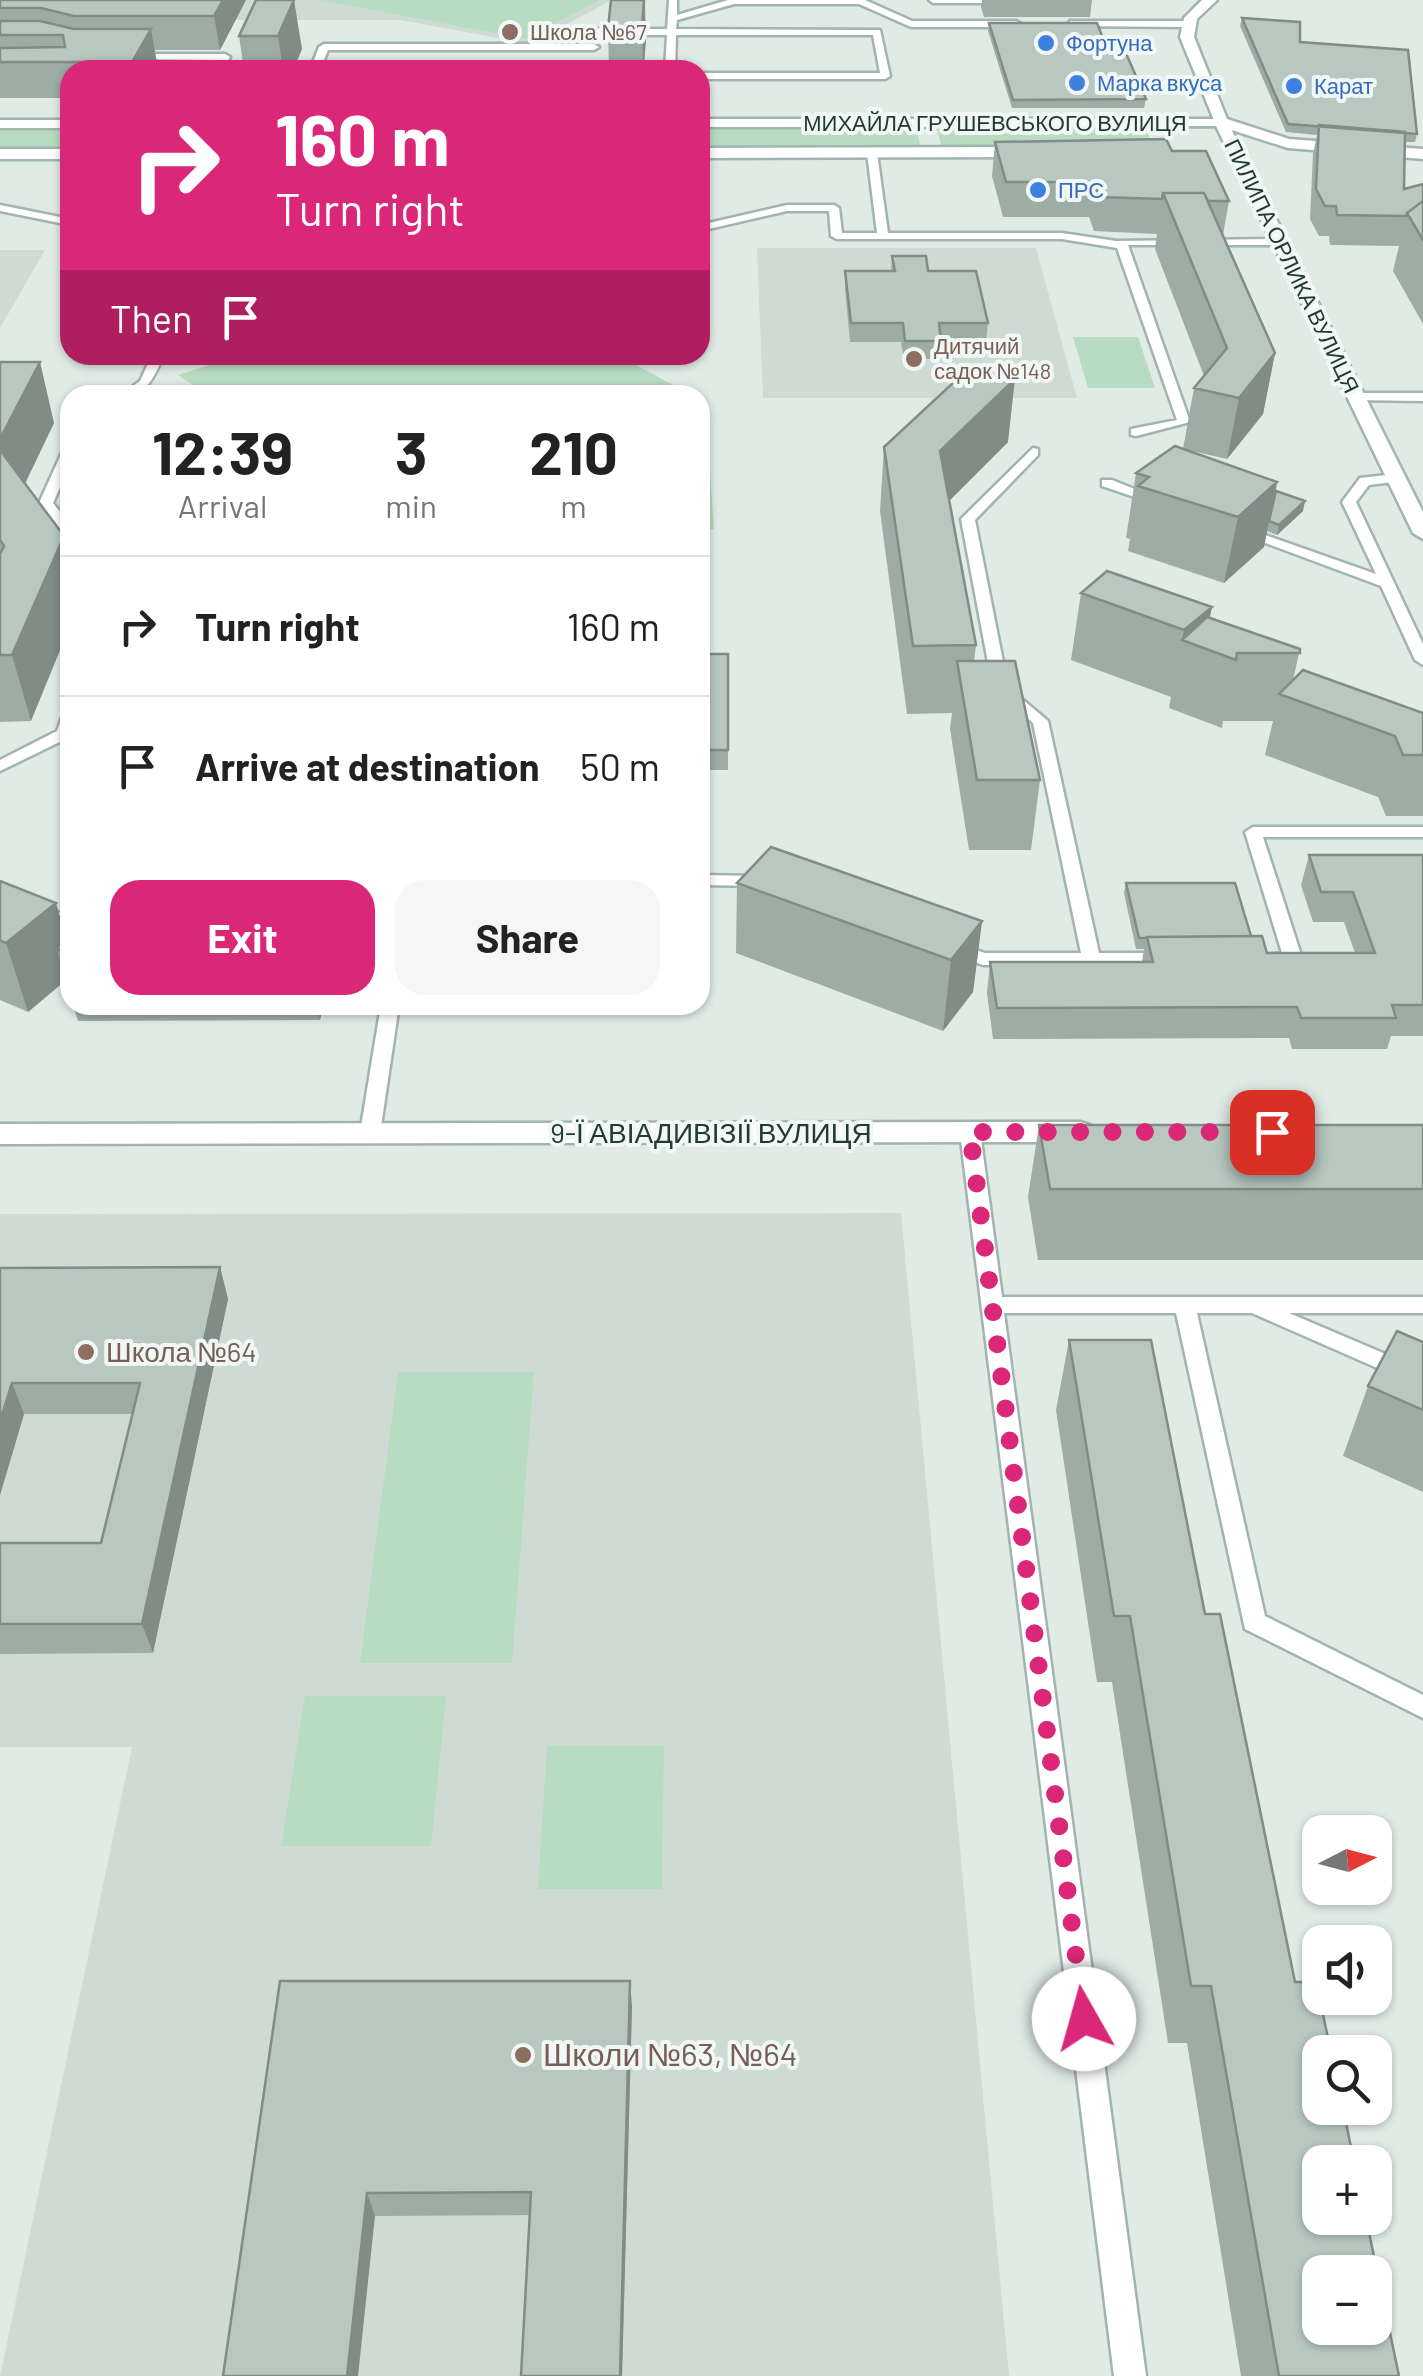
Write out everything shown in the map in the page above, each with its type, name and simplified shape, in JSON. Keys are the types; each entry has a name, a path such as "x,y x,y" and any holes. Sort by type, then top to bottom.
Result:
{"street":[{"path":"1188,24 1210,0"},
{"name":"ПИЛИПА ОРЛИКА ВУЛИЦЯ","path":"1188,24 1188,43 1221,122 1228,152 1280,242 1423,533"},
{"name":"МИХАЙЛА ГРУШЕВСЬКОГО ВУЛИЦЯ","path":"710,123 1221,122 1288,144"},
{"path":"924,123 931,152"},
{"path":"0,124 60,124"},
{"name":"МИХАЙЛА ГРУШЕВСЬКОГО ВУЛИЦЯ","path":"1228,152 1288,144 1423,154"},
{"name":"МИХАЙЛА ГРУШЕВСЬКОГО ВУЛИЦЯ","path":"710,153 1045,152"},
{"path":"0,154 60,154"},
{"name":"9-Ї АВІАДИВІЗІЇ ВУЛИЦЯ","path":"0,1134 1108,1132"}],"lane":[{"path":"671,60 673,0"},
{"path":"672,19 734,1 860,0 911,24 1026,24"},
{"path":"933,0 1062,0"},
{"path":"319,60 324,47 593,53 596,32 609,22"},
{"path":"1062,24 1188,24"},
{"path":"596,32 877,32 886,76 710,76"},
{"path":"117,57 225,57 224,60"},
{"path":"872,153 884,236"},
{"path":"0,208 60,220"},
{"path":"710,226 787,208 834,208 837,236 1062,236 1122,245"},
{"path":"1122,245 1121,242 1280,242"},
{"path":"1122,245 1184,422 1136,432"},
{"path":"1356,397 1423,397"},
{"path":"1033,452 968,519 1001,689 1040,721 1091,959"},
{"path":"60,472 46,503 60,520"},
{"path":"1396,478 1365,481 1349,502 1423,660"},
{"path":"1107,484 1177,508"},
{"path":"1230,527 1387,584"},
{"path":"0,766 60,736"},
{"path":"0,753 26,752"},
{"path":"1256,959 1293,958 1253,832 1423,832"},
{"path":"710,880 760,880 778,886"},
{"path":"0,894 60,919"},
{"path":"936,942 983,959 1183,959"},
{"path":"370,1133 388,1015"},
{"path":"970,1132 1130,2376"},
{"path":"992,1305 1423,1304"},
{"path":"1185,1305 1254,1622 1423,1707"},
{"path":"1250,1305 1423,1379"}],"shaded area":[{"name":"Школа №67","path":"60,0 612,0 530,44 401,20 77,20"},
{"name":"Дитячий садок №148","path":"757,248 1036,248 1077,398 763,398"},
{"path":"0,250 45,250 0,328"},
{"name":"Школи №63, №64","path":"901,1213 1009,2376 0,2376 132,1747 0,1747 0,1214"}],"green space":[{"path":"321,0 599,0 526,39"},
{"path":"710,126 916,126 921,149 710,149"},
{"path":"936,126 1145,126 1154,149 942,149"},
{"path":"0,127 60,127 60,150 0,151"},
{"path":"1073,337 1138,337 1155,388 1088,388"},
{"path":"210,365 636,365 673,385 193,385 178,375"},
{"path":"710,473 714,529 710,529"},
{"path":"398,1372 534,1372 512,1663 360,1663"},
{"path":"305,1696 446,1696 431,1846 281,1846"},
{"path":"547,1746 664,1746 662,1889 538,1889"}],"building":[{"path":"0,0 223,0 214,16 74,16 41,8 0,8"},
{"path":"256,0 294,0 278,36 239,36"},
{"path":"611,0 644,0 642,28 608,28"},
{"path":"1242,18 1300,22 1300,42 1408,50 1417,134 1288,124"},
{"path":"0,21 40,21 74,29 151,29 133,60 0,62 0,48 65,47 63,35 0,35"},
{"path":"989,23 1097,23 1108,51 1125,51 1146,99 1013,100"},
{"path":"1319,125 1405,132 1404,189 1423,184 1423,201 1406,216 1337,215 1336,206 1325,206 1316,189"},
{"path":"1166,139 1172,151 1206,151 1229,201 1208,201 1204,193 1163,193 1162,199 1099,197 1094,182 1006,182 995,142"},
{"path":"1163,193 1204,193 1275,353 1239,398 1194,388 1227,348"},
{"path":"1423,201 1423,240 1407,213"},
{"path":"892,256 926,256 928,271 976,271 988,323 939,323 941,341 905,341 903,323 851,323 845,271 895,271"},
{"path":"0,362 40,362 0,439"},
{"path":"969,368 1015,379 940,451 976,645 913,646 884,447"},
{"path":"1175,446 1277,482 1238,517 1138,486 1149,477 1136,473"},
{"path":"0,450 60,531 60,545 12,655 0,655 0,554 4,546 0,540"},
{"path":"1276,491 1305,501 1279,525 1269,521"},
{"path":"1107,571 1212,607 1184,630 1081,593"},
{"path":"1207,617 1300,649 1300,653 1237,653 1236,660 1182,640"},
{"path":"710,654 728,654 728,750 710,750"},
{"path":"957,661 1015,661 1040,780 977,780"},
{"path":"1303,670 1423,713 1423,755 1403,755 1395,736 1279,694"},
{"path":"771,847 982,921 951,960 737,883"},
{"path":"1309,855 1423,855 1423,1005 1392,1005 1396,1018 1301,1018 1297,1007 997,1008 990,962 1153,962 1147,937 1262,936 1267,953 1375,953 1353,892 1321,892"},
{"path":"0,881 56,903 6,943 0,940"},
{"path":"1126,883 1235,883 1251,936 1139,938"},
{"path":"1039,1125 1423,1125 1423,1189 1050,1189"},
{"path":"220,1267 142,1624 0,1624 0,1543 101,1543 140,1383 12,1383 0,1421 0,1268"},
{"path":"1397,1331 1423,1342 1423,1410 1368,1386"},
{"path":"1069,1340 1151,1340 1205,1614 1220,1614 1295,1982 1302,1982 1302,2015 1323,2015 1327,2035 1302,2035 1302,2125 1346,2125 1351,2145 1302,2145 1302,2235 1370,2235 1374,2255 1302,2255 1302,2345 1392,2342 1399,2376 1279,2376 1211,1986 1191,1986 1130,1616 1114,1616"},
{"path":"280,1981 630,1981 620,2376 521,2376 531,2192 367,2193 347,2376 223,2376"}],"place":[{"name":"Школа №67","path":"510,32"},
{"name":"Фортуна","path":"1046,43"},
{"name":"Марка вкуса","path":"1077,83"},
{"name":"Карат","path":"1294,86"},
{"name":"ПРС","path":"1038,190"},
{"name":"Дитячий садок №148","path":"914,359"},
{"name":"Школа №64","path":"86,1352"},
{"name":"Школи №63, №64","path":"523,2055"}],"route":[{"path":"1084,2019 970,1132 1272,1132"}]}
